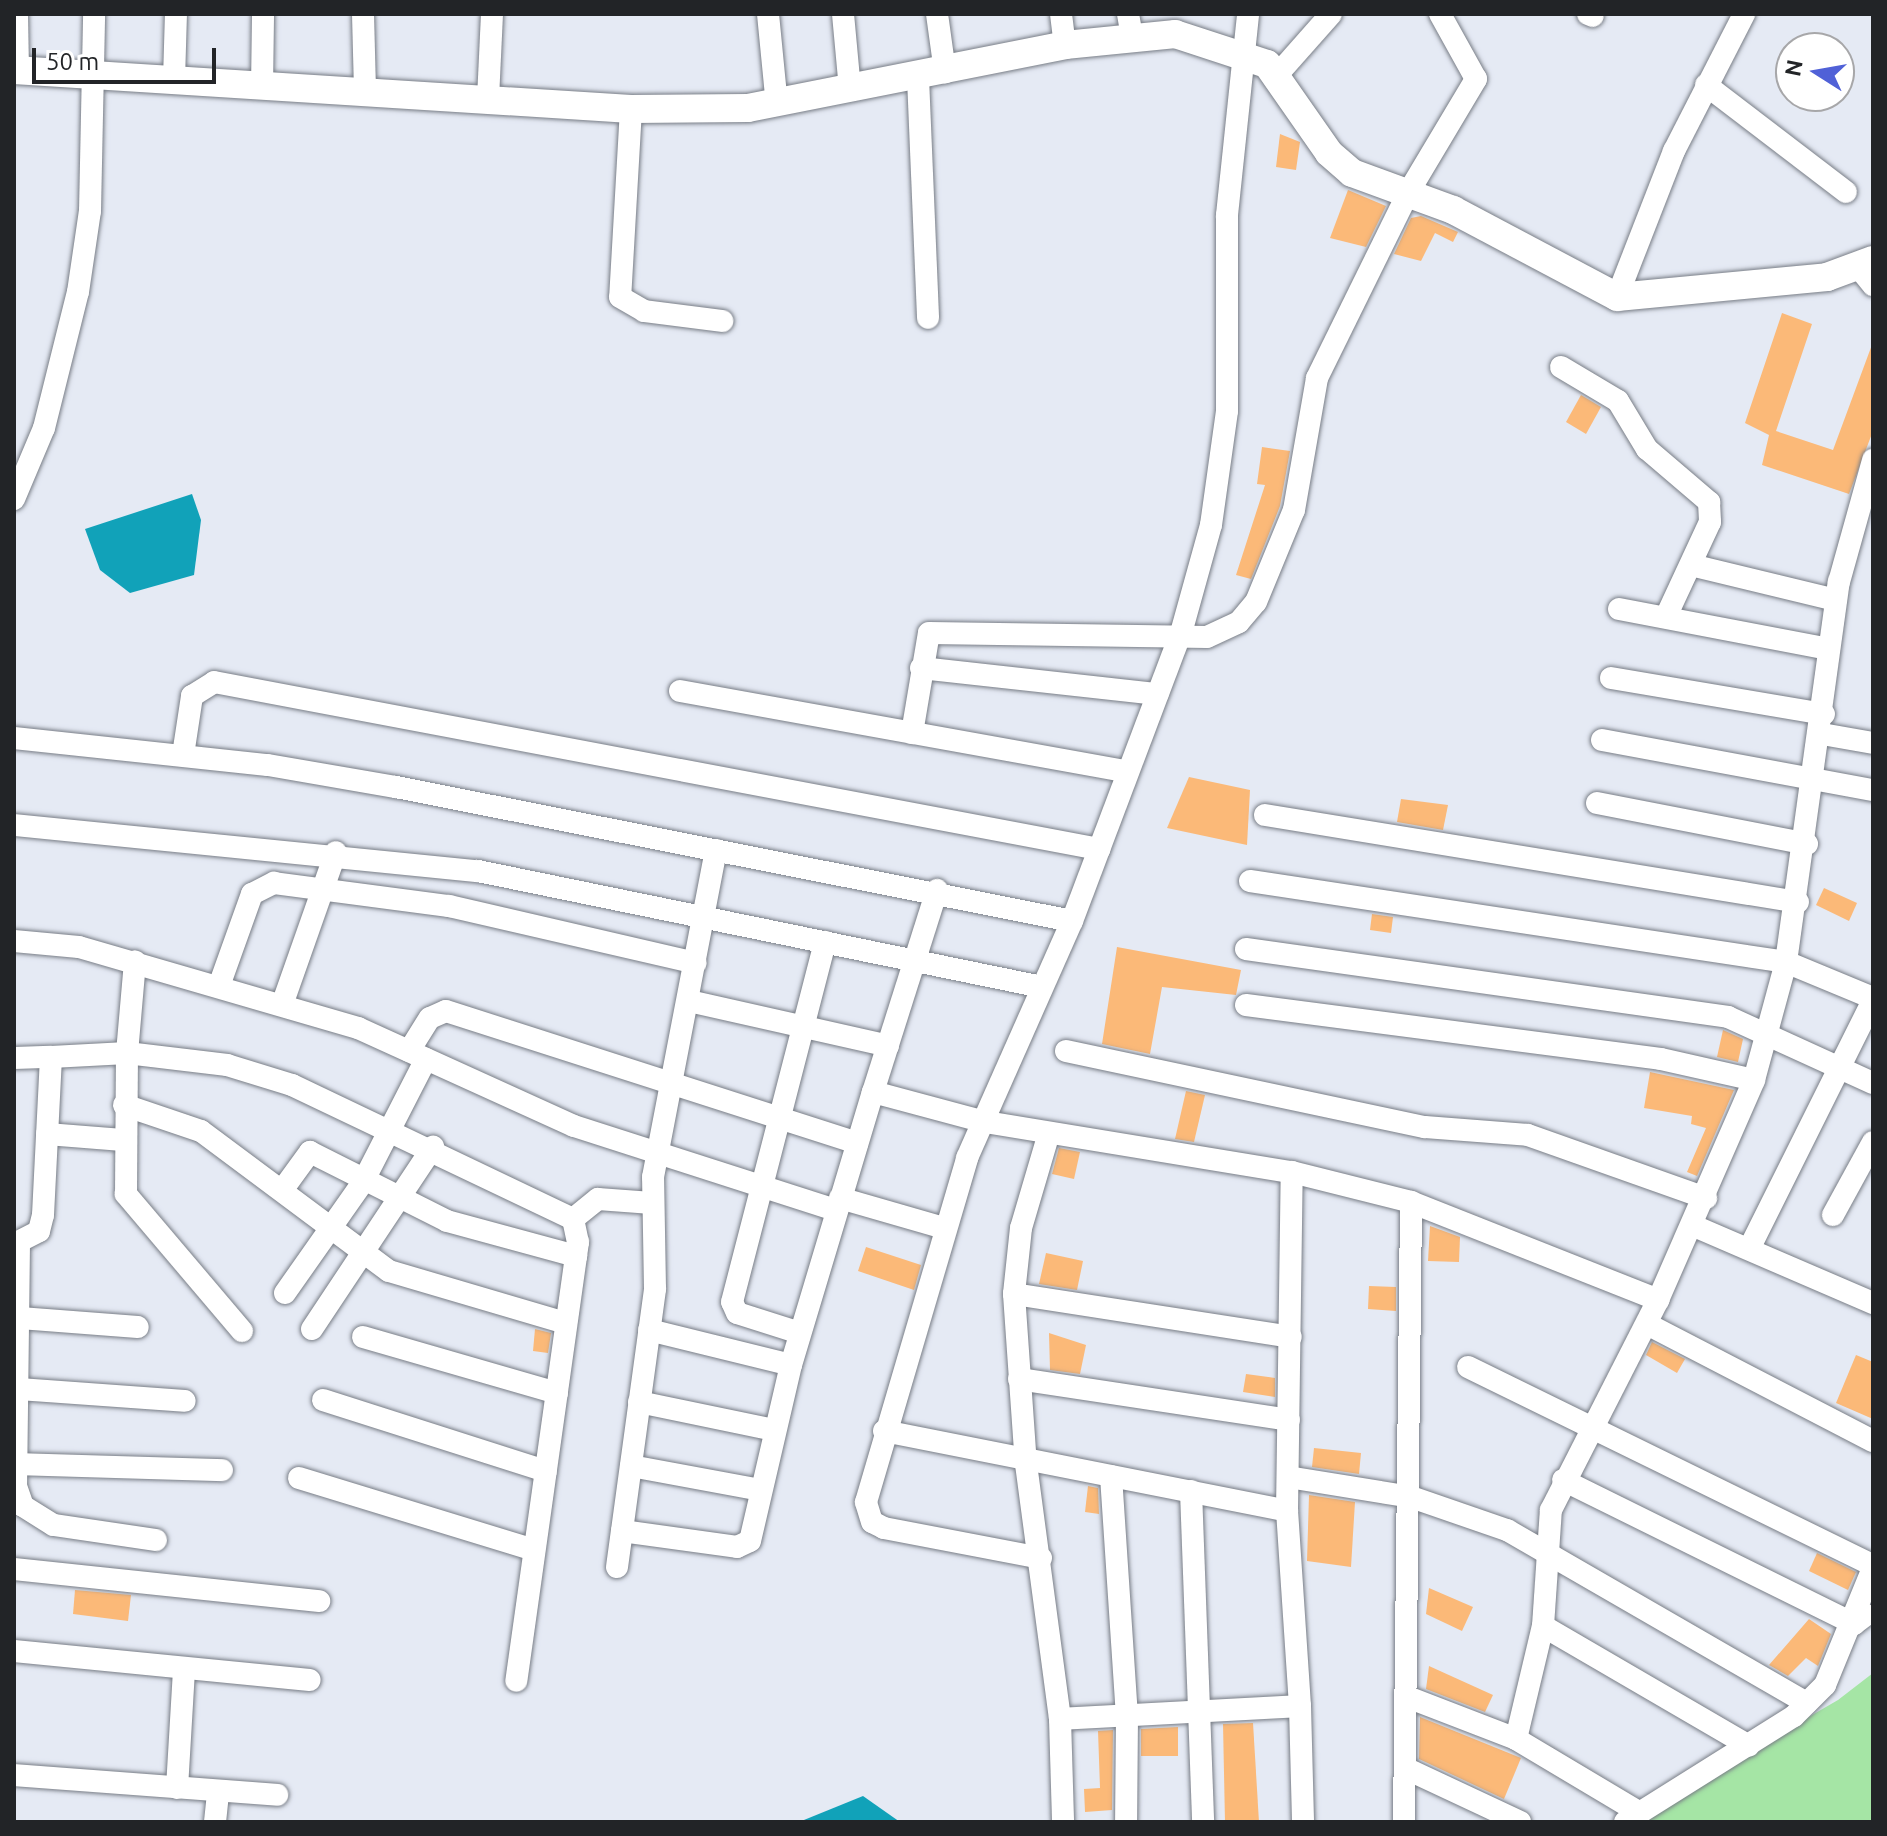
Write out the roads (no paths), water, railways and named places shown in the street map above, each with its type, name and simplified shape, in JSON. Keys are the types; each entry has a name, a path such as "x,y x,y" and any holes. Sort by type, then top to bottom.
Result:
{"street":[{"path":"17,14 16,70 631,109 777,105 932,75 1065,45 1130,26 1175,34 1259,62"},
{"path":"14,499 44,428 78,292 90,211 94,14"},
{"path":"174,80 176,14"},
{"path":"262,88 263,14"},
{"path":"363,14 365,93"},
{"path":"488,99 492,14"},
{"path":"768,14 777,105"},
{"path":"843,14 850,90"},
{"path":"928,318 932,75 937,14"},
{"path":"1061,14 1065,45"},
{"path":"1248,14 1259,62 1329,153 1352,173 1408,193 1617,297 1868,271"},
{"path":"1041,1558 872,1522 866,1502 944,1228 985,1122 1072,921 1158,694 1193,635 1227,411 1227,215 1259,62 1331,14"},
{"path":"912,733 925,640 937,631 1193,635 1239,622 1283,547 1317,378 1408,193 1476,79 1440,14"},
{"path":"1617,297 1706,85 1744,14"},
{"path":"1706,85 1846,192"},
{"path":"631,109 620,297 644,311 722,321"},
{"path":"1561,367 1618,401 1647,449 1709,502 1710,522 1666,617"},
{"path":"1516,1739 1543,1626 1545,1547 1563,1480 1647,1324 1694,1226 1754,1080 1786,962 1798,902 1817,780 1828,649 1836,600 1873,460"},
{"path":"1691,565 1836,600"},
{"path":"1619,609 1828,649"},
{"path":"921,668 1158,694"},
{"path":"1611,678 1823,724 1873,743"},
{"path":"183,755 192,696 214,682 1099,849"},
{"path":"680,691 1128,772"},
{"path":"14,738 183,755 396,787 937,890 1072,921"},
{"path":"1602,740 1873,790"},
{"path":"1597,803 1807,844"},
{"path":"1265,815 1798,902"},
{"path":"14,825 336,852 478,871 703,920 916,958 1042,987"},
{"path":"617,1567 657,1256 652,1203 657,1154 716,850"},
{"path":"282,1005 336,852"},
{"path":"1250,881 1786,962 1873,999 1749,1249"},
{"path":"219,986 260,886 324,889 541,924 696,963"},
{"path":"622,1531 745,1546 800,1333 937,890"},
{"path":"14,941 135,961 282,1005 417,1055 574,1126 657,1154 759,1186 944,1228"},
{"path":"800,1333 732,1309 759,1186 825,942"},
{"path":"1246,949 1675,1007 1766,1030 1873,1083"},
{"path":"135,961 124,1105 126,1194 136,1213 242,1331"},
{"path":"689,1001 888,1046"},
{"path":"1246,1005 1661,1059 1754,1080"},
{"path":"285,1293 363,1182 393,1128 430,1018 446,1011 671,1089 857,1143"},
{"path":"1066,1051 1425,1127 1528,1135 1706,1198"},
{"path":"14,1058 127,1053 227,1065 393,1128 573,1219"},
{"path":"51,1057 43,1215 39,1231 17,1243 20,1318 17,1464 23,1506 37,1519 156,1540"},
{"path":"873,1092 985,1122 1292,1172 1411,1202 1658,1300"},
{"path":"124,1105 177,1117 283,1189 361,1254 414,1282 566,1323"},
{"path":"1043,1132 1021,1228 1014,1294 1026,1464 1041,1558 1060,1719 1063,1822"},
{"path":"47,1134 123,1140"},
{"path":"1833,1215 1873,1142"},
{"path":"312,1329 433,1147"},
{"path":"283,1189 310,1152 397,1200 576,1256"},
{"path":"1292,1172 1287,1511 1300,1706 1303,1822"},
{"path":"573,1219 598,1199 652,1203"},
{"path":"1404,1822 1410,1698 1411,1202"},
{"path":"516,1681 576,1256 573,1219"},
{"path":"1694,1226 1873,1303"},
{"path":"1014,1294 1291,1337"},
{"path":"20,1318 138,1327"},
{"path":"1647,1324 1873,1441"},
{"path":"649,1330 791,1365"},
{"path":"363,1337 557,1393"},
{"path":"1410,1698 1516,1739 1632,1817 1749,1746 1807,1703 1825,1685 1854,1624 1873,1566 1468,1367"},
{"path":"1019,1379 1289,1420"},
{"path":"19,1389 185,1401"},
{"path":"323,1400 546,1471"},
{"path":"639,1402 774,1430"},
{"path":"884,1431 1026,1464 1111,1476 1287,1511"},
{"path":"17,1464 222,1470"},
{"path":"631,1466 761,1490"},
{"path":"1111,1476 1127,1716 1126,1822"},
{"path":"1288,1477 1411,1497 1545,1547 1807,1703"},
{"path":"299,1478 534,1550"},
{"path":"1563,1480 1854,1624"},
{"path":"1191,1491 1204,1713 1203,1822"},
{"path":"14,1569 319,1601"},
{"path":"1854,1624 1873,1610"},
{"path":"1543,1626 1749,1746"},
{"path":"14,1651 310,1680"},
{"path":"177,1788 184,1669"},
{"path":"1060,1719 1300,1706"},
{"path":"1407,1769 1520,1822"},
{"path":"14,1775 277,1795"},
{"path":"215,1822 218,1791"}],"water":[{"path":"192,494 201,520 194,575 130,593 100,570 85,529"},
{"path":"863,1796 900,1822 799,1822"}]}
